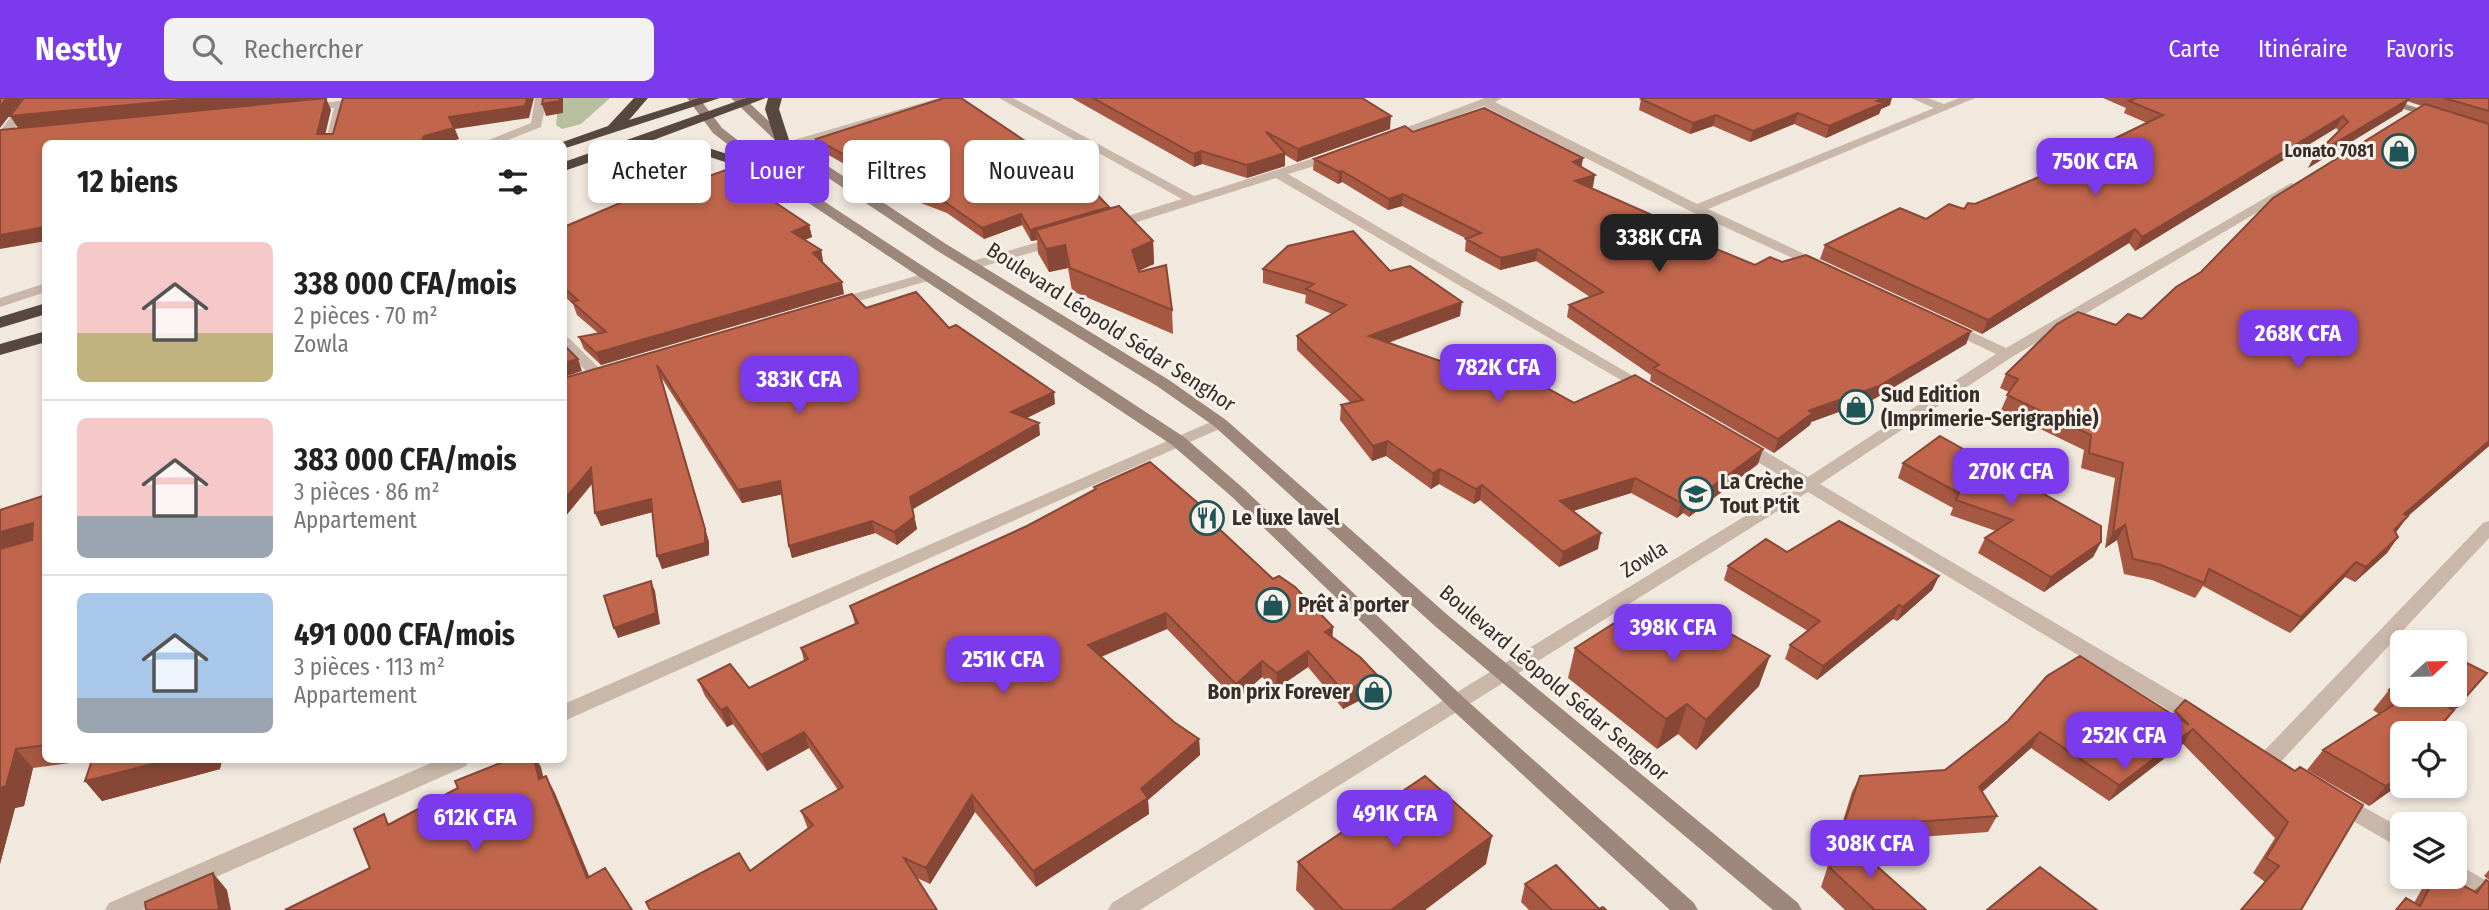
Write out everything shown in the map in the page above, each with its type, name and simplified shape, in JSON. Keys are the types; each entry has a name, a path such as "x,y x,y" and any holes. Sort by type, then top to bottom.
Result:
{"highway":[{"path":"612,129 641,98"},
{"path":"635,140 713,98"},
{"path":"775,98 772,109 783,140"},
{"path":"567,143 697,106 746,100"},
{"path":"567,166 588,159"},
{"path":"0,323 42,309"},
{"path":"0,350 42,337"}],"main road":[{"path":"2375,98 2453,121"},
{"name":"Boulevard Léopold Sédar Senghor","path":"746,100 782,140"},
{"path":"697,106 727,140"},
{"name":"Boulevard Léopold Sédar Senghor","path":"829,171 1163,383 1220,423 1503,673 1790,910"},
{"path":"816,203 1178,441 1237,492 1455,702 1686,910"}],"street":[{"path":"1,137 31,98"},
{"path":"289,109 392,98"},
{"path":"496,140 537,125 541,98"},
{"path":"792,140 952,98"},
{"path":"1005,98 1194,201"},
{"path":"1917,98 1945,108"},
{"path":"1698,209 1969,98"},
{"path":"1370,143 1490,100 1698,209 1834,273"},
{"path":"332,140 341,105"},
{"path":"2393,125 2416,110"},
{"path":"1,137 16,134"},
{"path":"974,265 1280,175 1344,152"},
{"path":"1280,175 1668,401"},
{"name":"Zowla","path":"1120,910 1808,484 2007,354 2300,182"},
{"path":"820,308 926,277"},
{"path":"0,303 42,288"},
{"path":"1933,319 2007,354"},
{"path":"567,343 603,371 574,380"},
{"path":"567,712 1220,423"},
{"path":"1727,436 2211,726"},
{"path":"2269,760 2489,527"},
{"path":"117,910 451,763"},
{"path":"2325,794 2390,833"},
{"path":"2467,880 2489,894"}],"green space":[{"path":"559,98 610,98 581,124 562,129 556,125"}],"building":[{"path":"0,98 7,98 0,107"},
{"path":"24,98 203,98 10,116"},
{"path":"326,98 317,134 333,134 343,98 527,98 525,106 449,117 454,128 424,136 422,140 42,140 42,227 0,235 0,130"},
{"path":"543,98 559,98 560,101 542,104"},
{"path":"944,98 961,98 1024,140 964,140 964,203 1099,203 1099,196 1109,207 1030,230 1021,214 982,228 946,203 950,203 950,140 843,140 843,154 829,146 829,140 816,139"},
{"path":"1093,98 1362,98 1391,116 1298,149 1266,132 1285,153 1247,165 1201,151 1194,154"},
{"path":"1883,98 1877,101 1883,103 1829,126 1798,113 1753,131 1716,115 1693,123 1641,99"},
{"path":"2136,98 2409,99 2315,155 2348,122 2343,116 2142,237 2135,229 1988,320 1825,245 1900,208 1926,219 1949,204 1964,209 1968,203 1975,204 2098,152 2091,150 2163,115 2129,101"},
{"path":"2444,98 2489,98 2489,111"},
{"path":"2425,104 2489,124 2489,441 2404,514 2408,516 2394,530 2398,537 2366,567 2356,562 2301,617 2209,569 2204,583 2161,565 2133,559 2125,525 2113,533 2123,463 2089,453 2091,435 2007,395 2018,379 2006,374 2057,324 2078,312 2116,325 2128,314 2142,319 2176,287 2201,272 2273,198"},
{"path":"1484,108 1583,158 1573,162 1595,175 1575,181 1652,215 1644,219 1755,265 1770,257 1782,262 1806,255 1971,331 1879,386 1808,411 1814,412 1778,439 1653,368 1659,365 1569,305 1603,292 1538,249 1501,258 1466,239 1481,233 1403,194 1389,199 1342,171 1339,172 1314,159 1405,126 1413,132"},
{"path":"725,170 725,203 776,203 809,225 792,232 821,250 813,253 842,282 596,353 579,337 606,332 572,302 578,300 567,291 567,226 620,203 711,203 711,175"},
{"path":"1119,206 1153,241 1132,250 1139,272 1166,265 1172,310 1070,268 1065,245 1046,249 1036,230"},
{"path":"1353,231 1390,271 1410,266 1462,302 1369,336 1497,381 1516,371 1574,403 1635,375 1763,449 1693,501 1687,498 1681,503 1635,478 1560,501 1601,533 1563,552 1482,485 1476,489 1440,469 1433,473 1388,441 1373,446 1341,405 1363,400 1297,336 1346,305 1306,289 1314,284 1263,269 1288,246"},
{"path":"916,292 949,328 956,325 1054,392 1011,412 1039,423 910,497 914,517 894,532 872,521 789,546 780,481 738,490 657,365 705,529 705,543 657,556 651,499 595,513 591,468 567,496 567,377 852,294 866,308"},
{"path":"567,348 578,359 567,362"},
{"path":"1940,436 2101,526 2101,542 2051,577 1985,538 2013,520 1956,500 1959,493 1903,463"},
{"path":"1150,462 1206,510 1201,512 1273,579 1279,576 1295,587 1333,627 1325,632 1360,657 1378,676 1344,692 1308,651 1277,673 1262,661 1236,684 1166,613 1088,645 1174,722 1199,739 1141,789 1148,798 1033,871 972,795 926,868 904,858 937,910 650,910 646,902 739,853 750,871 813,825 801,811 843,787 804,732 761,755 727,707 721,710 698,680 730,664 749,688 808,659 801,648 858,623 850,606 1027,526 1096,489 1094,487"},
{"path":"42,496 42,746 16,749 6,786 0,788 0,549 32,540 33,523 0,532 0,510"},
{"path":"1839,521 1939,576 1903,607 1899,605 1823,666 1790,645 1820,621 1728,566 1766,539 1787,552"},
{"path":"651,581 656,613 614,628 604,596"},
{"path":"1638,608 1690,645 1713,624 1770,656 1706,720 1687,704 1666,719 1575,648"},
{"path":"2080,656 2189,725 2175,711 2185,700 2295,771 2300,767 2363,805 2301,910 2241,910 2279,866 2266,858 2288,822 2193,729 2119,785 2040,732 1979,787 1997,816 1843,827 1860,776 1945,770 2008,721 2047,676"},
{"path":"2468,664 2487,673 2468,695"},
{"path":"2390,707 2448,707 2454,710 2444,721 2390,721 2390,783 2386,786 2323,750"},
{"path":"91,763 157,763 85,781"},
{"path":"500,763 535,763 539,779 546,776 587,878 605,868 632,910 285,910 370,868 354,829 384,814 388,825 458,788 455,781"},
{"path":"1425,776 1492,836 1391,910 1343,910 1298,862"},
{"path":"1841,834 1926,910 1875,910 1830,868"},
{"path":"1556,865 1599,909 1603,907 1606,910 1552,910 1525,884"},
{"path":"2040,867 2097,910 1987,910"},
{"path":"213,873 219,910 146,910 145,902"},
{"path":"2486,880 2489,882 2489,910 2396,910 2406,898 2420,906 2429,889 2467,888 2477,893"}],"place":[{"name":"Lonato 7081","path":"2399,151"},
{"name":"Sud Edition (Imprimerie-Serigraphie)","path":"1856,407"},
{"name":"La Crèche Tout P'tit","path":"1696,494"},
{"name":"Le luxe lavel","path":"1207,518"},
{"name":"Prêt à porter","path":"1273,605"},
{"name":"Bon prix Forever","path":"1374,692"}]}
